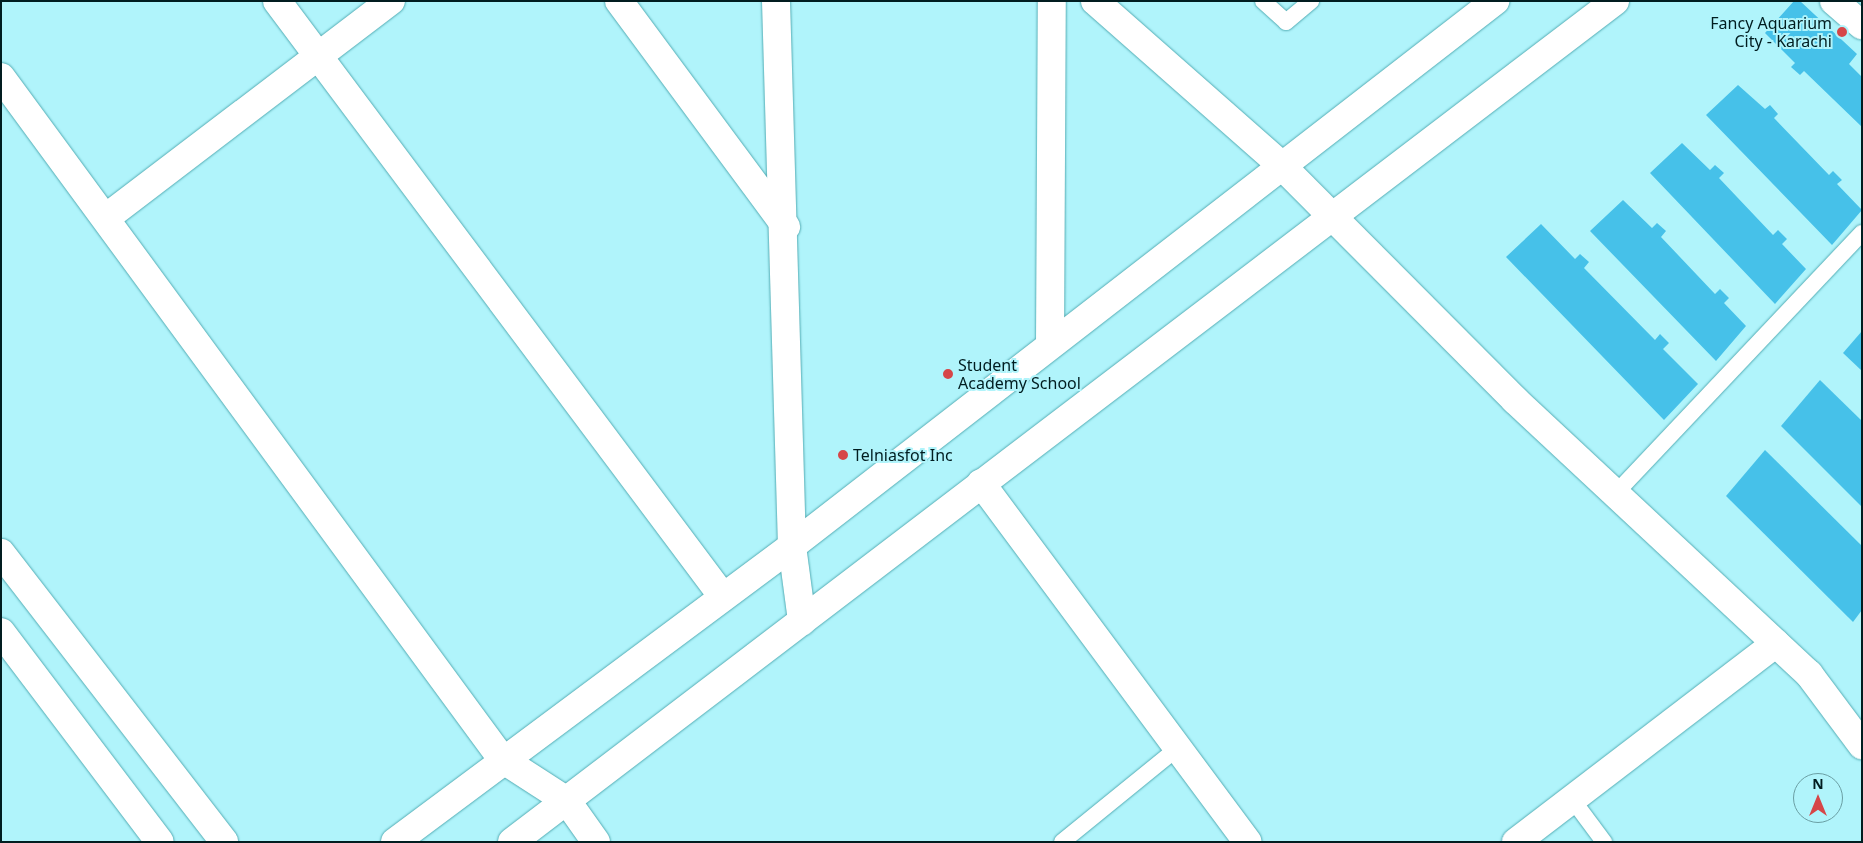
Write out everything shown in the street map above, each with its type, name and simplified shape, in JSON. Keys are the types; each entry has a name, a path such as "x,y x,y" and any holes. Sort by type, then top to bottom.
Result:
{"street":[{"path":"277,1 723,596"},
{"path":"107,217 391,1"},
{"path":"618,1 786,227"},
{"path":"776,1 786,227 792,546 802,621"},
{"path":"1050,344 1052,1"},
{"path":"1094,1 1280,164 1616,493 1809,674 1862,745"},
{"path":"395,842 502,759 792,546 1280,164 1495,1"},
{"path":"512,842 1615,1"},
{"path":"1834,1 1862,25"},
{"path":"1,78 107,217 502,759 567,801 596,842"},
{"path":"981,484 1180,746 1248,842"},
{"path":"1,553 224,842"},
{"path":"1,632 160,842"},
{"path":"1516,842 1776,643"}],"lane":[{"path":"1263,1 1286,22 1310,1"},
{"path":"1616,493 1862,233"},
{"path":"1062,842 1180,746"},
{"path":"1572,799 1604,842"}],"building":[{"path":"1794,1 1800,1 1857,54 1849,64 1862,77 1862,127 1804,71 1800,75 1791,67 1795,63 1765,33"},
{"path":"1738,85 1765,109 1770,105 1778,114 1774,118 1829,175 1833,171 1842,180 1837,184 1862,210 1832,245 1706,115"},
{"path":"1682,143 1710,170 1715,165 1724,173 1719,178 1773,235 1778,230 1787,239 1782,244 1806,269 1775,304 1650,173"},
{"path":"1623,200 1652,228 1657,223 1666,231 1661,237 1715,294 1720,289 1729,298 1724,303 1746,326 1716,361 1590,231"},
{"path":"1541,224 1575,259 1580,254 1589,262 1584,268 1655,340 1660,334 1669,343 1663,349 1698,384 1664,420 1506,257"},
{"path":"1862,331 1862,371 1843,353"},
{"path":"1820,380 1862,421 1862,507 1781,426"},
{"path":"1765,450 1862,546 1862,610 1853,622 1726,496"}],"place":[{"name":"Fancy Aquarium City - Karachi","path":"1842,32"},
{"name":"Student Academy School","path":"948,374"},
{"name":"Telniasfot Inc","path":"843,455"}]}
